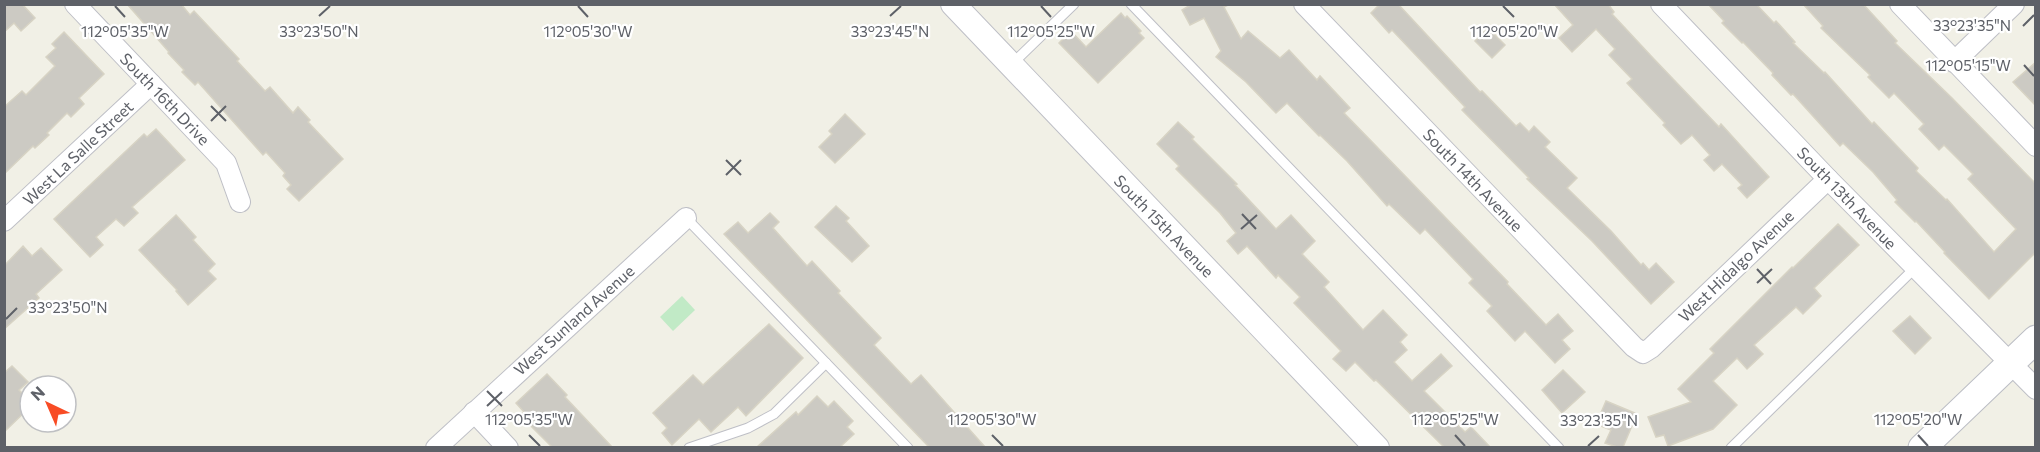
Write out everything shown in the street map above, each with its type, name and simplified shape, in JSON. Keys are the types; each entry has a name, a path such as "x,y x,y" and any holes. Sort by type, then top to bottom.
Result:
{"main road":[{"path":"1922,447 2036,339"}],"street":[{"name":"South 16th Drive","path":"75,4 226,163 240,202"},
{"name":"South 15th Avenue","path":"953,4 1377,447"},
{"name":"South 14th Avenue","path":"1304,4 1634,347 1643,353"},
{"name":"South 13th Avenue","path":"1661,4 2036,389"},
{"path":"1900,4 2036,146"},
{"path":"1954,62 2014,4"},
{"name":"West La Salle Street","path":"4,221 151,84"},
{"name":"West Hidalgo Avenue","path":"1643,353 1651,348 1828,178"},
{"name":"West Sunland Avenue","path":"436,447 686,218"},
{"path":"474,412 508,447"}],"lane":[{"path":"1010,65 1074,4"},
{"path":"1131,4 1559,447"},
{"path":"686,218 908,447"},
{"path":"1731,447 1916,267"},
{"path":"689,447 748,428 774,414 826,363"}],"green space":[{"path":"682,296 695,310 673,331 660,317"}],"building":[{"path":"4,4 22,4 35,18 21,31 14,23 4,32"},
{"path":"127,4 181,4 190,15 194,11 265,91 270,87 293,113 298,107 310,120 308,122 343,159 299,201 287,189 291,185 283,176 285,173 266,152 263,155 198,82 195,85 182,72 184,70"},
{"path":"1192,4 1230,4 1224,7 1241,39 1248,31 1280,58 1289,50 1317,80 1320,76 1350,108 1344,113 1508,282 1507,284 1546,325 1558,314 1573,331 1562,340 1570,349 1555,363 1525,331 1515,341 1487,311 1492,306 1469,283 1473,279 1425,229 1420,234 1389,204 1387,206 1347,161 1287,103 1276,113 1246,82 1216,57 1221,51 1204,18 1190,25 1182,10"},
{"path":"1380,4 1398,4 1480,92 1482,91 1516,126 1520,123 1529,132 1534,126 1550,142 1545,147 1577,178 1567,188 1611,231 1641,265 1643,263 1649,270 1656,263 1674,282 1651,304 1592,241 1527,179 1529,178 1462,110 1465,107 1392,30 1389,33 1371,13"},
{"path":"1554,4 1608,4 1614,12 1612,14 1719,127 1721,124 1769,177 1747,198 1738,188 1742,185 1722,164 1714,171 1704,160 1710,155 1692,135 1681,144 1663,125 1665,123 1627,83 1632,79 1609,55 1615,49 1596,29 1572,52 1559,38 1573,25"},
{"path":"1708,4 1756,4 1774,23 1776,21 1795,42 1793,43 1825,72 1872,124 1874,122 1918,168 1916,171 1947,199 1994,252 2016,229 1968,179 1973,174 1944,145 1939,150 1919,129 1924,124 1894,93 1889,98 1868,77 1870,75 1821,28 1823,26 1803,4 1863,4 1897,41 1895,43 2036,184 2036,252 1989,299 1916,221 1895,202 1897,200 1873,172 1843,143 1840,146 1793,94 1791,95 1772,75 1773,73 1722,23 1724,21"},
{"path":"1121,13 1141,31 1139,33 1144,38 1098,83 1059,43 1071,31 1086,47"},
{"path":"1488,28 1505,45 1492,58 1475,41"},
{"path":"64,32 104,74 79,98 84,104 71,117 67,113 47,133 49,135 35,148 33,146 4,174 4,107 22,91 26,95 55,66 46,57 56,48 52,44"},
{"path":"2036,62 2036,106 2013,82"},
{"path":"845,114 865,134 835,163 819,147 832,134 829,131"},
{"path":"1178,122 1276,229 1291,215 1315,241 1302,254 1329,282 1324,287 1363,330 1383,310 1407,335 1400,342 1407,350 1394,362 1412,381 1441,354 1452,366 1424,391 1465,432 1471,427 1490,447 1444,447 1355,362 1346,371 1333,359 1341,351 1294,303 1300,297 1278,275 1276,278 1247,246 1238,254 1227,241 1236,233 1220,213 1176,169 1179,166 1157,144"},
{"path":"156,129 185,160 132,207 138,213 124,226 116,219 96,237 103,245 90,257 54,219 144,134 147,137"},
{"path":"836,206 849,218 846,221 869,246 852,262 815,227"},
{"path":"770,213 779,222 773,228 807,266 812,261 840,291 838,293 881,338 874,345 911,384 921,375 985,447 929,447 724,234 738,222 748,233"},
{"path":"176,215 196,237 193,240 215,264 208,271 216,279 188,305 139,250"},
{"path":"1838,224 1859,245 1814,288 1821,296 1803,314 1796,307 1754,345 1763,354 1747,369 1737,358 1713,381 1737,405 1713,429 1668,446 1664,435 1656,437 1648,417 1691,402 1678,389 1714,353 1710,349"},
{"path":"23,246 32,256 41,248 62,270 36,294 39,298 4,329 4,266"},
{"path":"1910,316 1931,338 1915,354 1893,331"},
{"path":"769,324 803,358 746,416 738,407 711,432 699,419 672,445 662,433 667,428 653,413 693,375 703,385"},
{"path":"12,366 20,374 18,374 18,419 4,432 4,373"},
{"path":"1563,370 1585,392 1562,413 1542,390"},
{"path":"547,374 567,395 565,397 612,447 552,447 520,415 524,412 516,403"},
{"path":"817,396 828,407 834,401 853,421 847,427 854,434 840,447 757,447 796,412 798,415"},
{"path":"1606,401 1637,414 1623,447 1605,443 1611,430 1596,424"}]}
